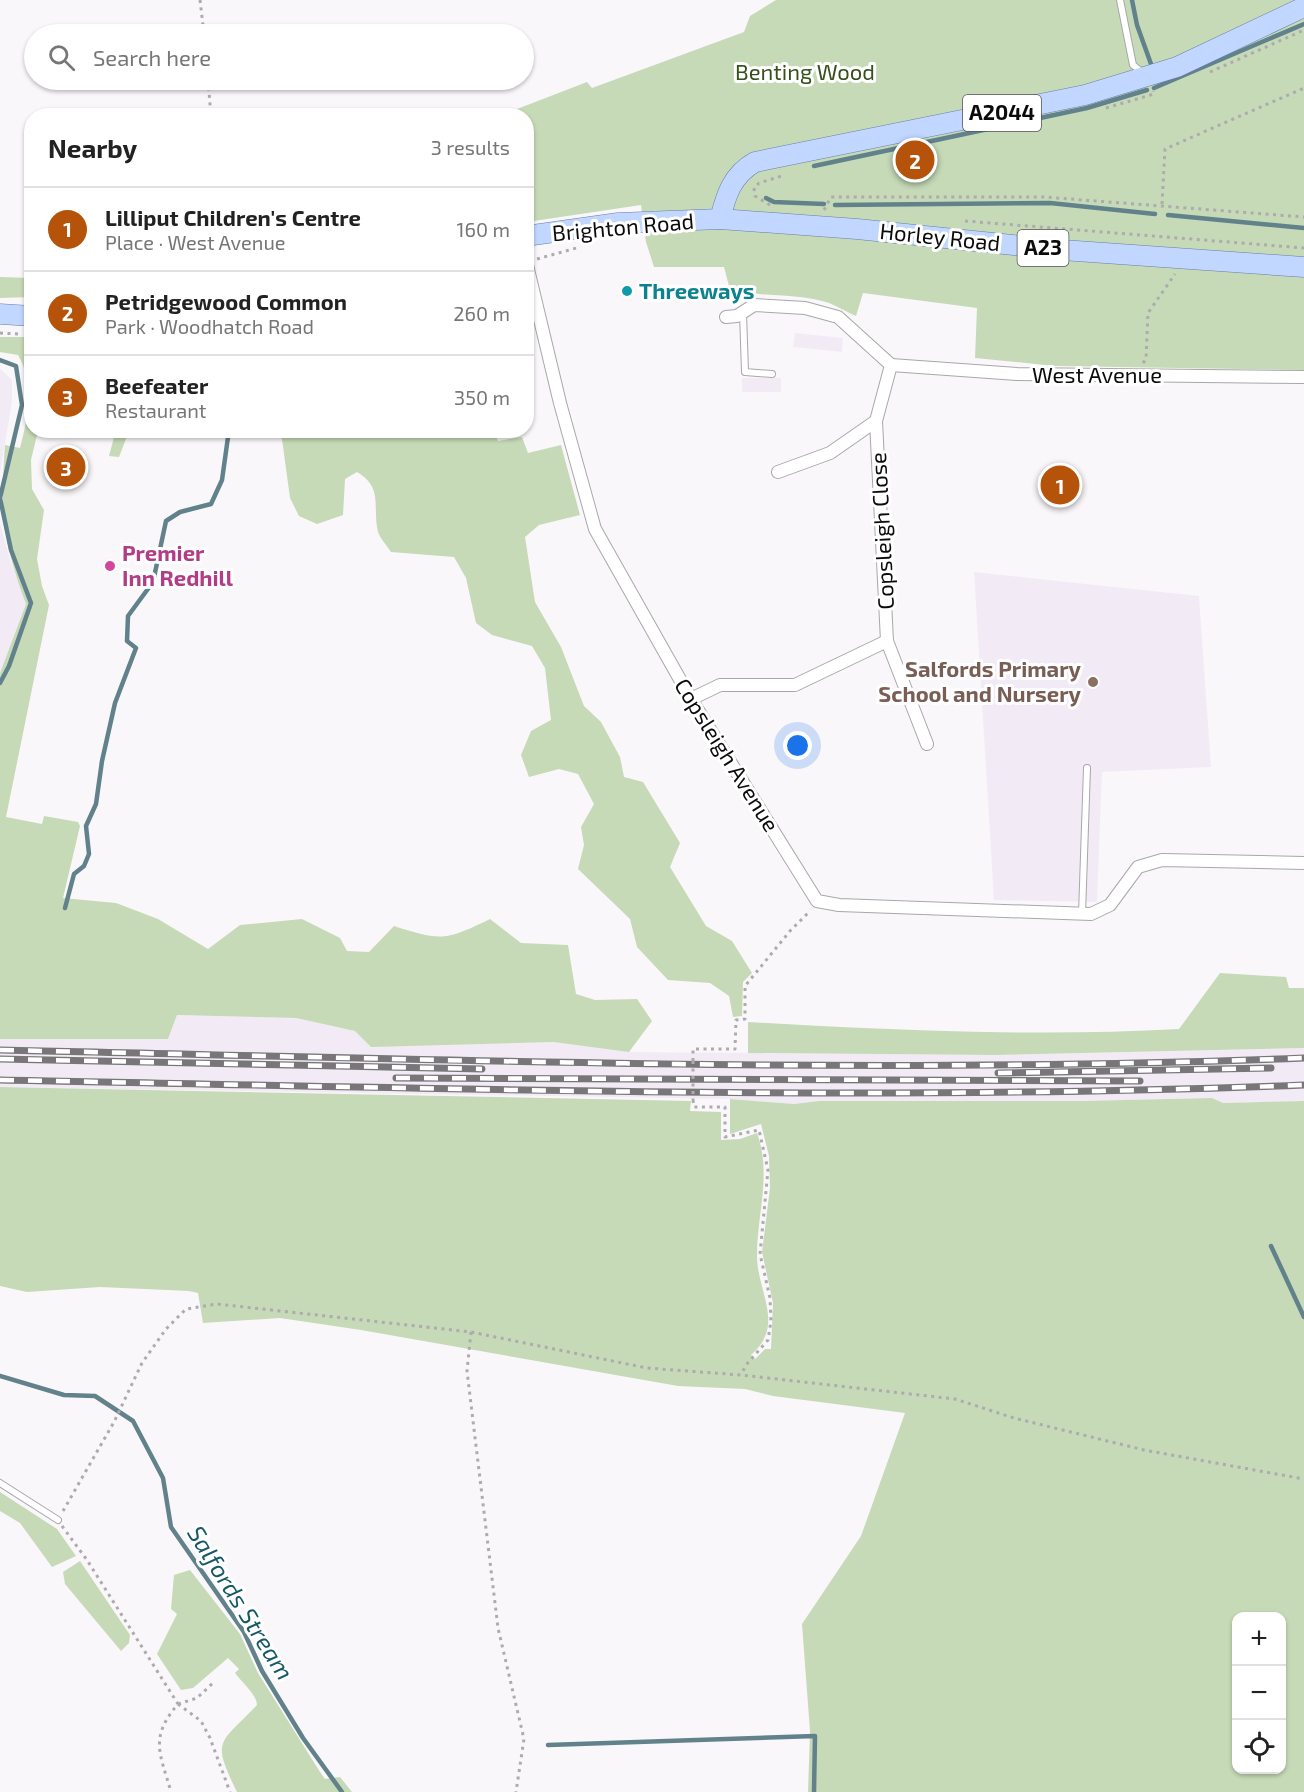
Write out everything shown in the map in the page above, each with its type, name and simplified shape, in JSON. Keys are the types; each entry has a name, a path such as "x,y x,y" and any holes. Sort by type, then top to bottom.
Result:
{"main road":[{"name":"A2044","path":"720,219 726,196 734,179 743,169 755,162 1042,105 1151,86 1304,7"},
{"name":"Horley Road","path":"720,219 819,215 1185,266 1304,267"},
{"name":"Brighton Road","path":"534,235 618,224 720,219"},
{"path":"0,315 24,316"}],"street":[{"name":"Copsleigh Avenue","path":"534,292 560,403 595,529 690,699 817,901"},
{"path":"726,316 737,316 754,304 805,308 838,317 891,365"},
{"name":"Copsleigh Close","path":"891,365 876,421 888,641 927,744"},
{"name":"West Avenue","path":"891,365 1017,374 1304,377"},
{"name":"Copsleigh Close","path":"778,472 830,453 876,421"},
{"name":"Copsleigh Close","path":"690,699 720,685 795,685 888,641"},
{"path":"817,901 839,905 1091,914 1110,904 1138,867 1162,860 1304,862"}],"lane":[{"path":"1120,0 1133,65 1151,86"},
{"path":"743,313 745,372 772,374"},
{"path":"1082,914 1087,768"},
{"path":"0,1483 58,1520"}],"path":[{"path":"200,0 203,24"},
{"path":"1207,73 1304,30"},
{"path":"1100,110 1151,86 1164,90"},
{"path":"1162,204 1165,149 1304,88"},
{"path":"209,90 210,108"},
{"path":"774,206 762,202 755,196 754,188 759,183 791,173"},
{"path":"819,215 831,197 1044,196 1304,217"},
{"path":"819,215 835,211"},
{"path":"955,220 1304,248"},
{"path":"534,260 591,244"},
{"path":"1141,375 1138,370 1146,359 1148,313 1174,274 1185,266"},
{"path":"1163,273 1174,274 1185,266"},
{"path":"0,333 16,334"},
{"path":"741,1375 746,1365 768,1340 771,1321 770,1298 760,1254 767,1189 764,1148 759,1130 725,1137 725,1107 693,1107 693,1049 735,1049 736,1020 745,1019 745,986 817,901"},
{"path":"230,1792 210,1738 201,1721 178,1704 87,1560 58,1520 114,1422 142,1363 166,1329 186,1309 217,1304 471,1332 647,1368 741,1375 955,1399 1014,1418 1144,1450 1304,1479"},
{"path":"471,1332 467,1371 498,1628 524,1739 516,1792"},
{"path":"171,1792 158,1745 163,1722 178,1704 197,1698 214,1682"}],"shaded area":[{"path":"795,333 843,338 842,352 793,347"},
{"path":"0,369 12,380 12,402 0,473"},
{"path":"742,378 781,378 781,392 742,392"},
{"path":"0,523 26,604 0,673"},
{"name":"Salfords Primary School and Nursery","path":"974,572 1199,596 1211,767 1102,772 1097,902 994,900"},
{"path":"177,1015 296,1018 355,1031 466,1044 553,1042 629,1052 995,1055 1304,1048 1304,1101 1223,1103 1212,1098 1082,1101 819,1101 794,1104 730,1099 0,1087 0,1039 168,1039"}],"green space":[{"name":"Benting Wood","path":"776,0 1304,0 1304,370 1055,366 975,358 977,308 863,293 856,316 830,303 814,299 730,290 724,267 654,267 646,242 641,205 534,221 534,108 520,108 587,82 592,88 744,32 750,16"},
{"path":"0,277 24,278 24,297 0,298"},
{"path":"0,337 24,337 24,369 18,355 0,352"},
{"path":"24,430 24,438 36,438 31,460 32,489 44,510 37,559 42,586 49,605 6,817 42,824 44,816 78,822 80,826 63,898 116,903 158,919 208,949 240,925 302,919 340,938 347,951 369,952 394,926 422,934 443,936 452,935 490,919 521,943 568,945 576,994 595,1000 637,999 652,1021 629,1052 553,1042 371,1047 355,1031 296,1018 177,1015 168,1039 0,1039 0,673 26,604 8,544 3,489 5,445 20,448"},
{"path":"114,438 126,438 119,457 109,456"},
{"path":"497,438 498,441 522,438 528,453 561,445 580,515 539,525 525,537 535,602 561,647 584,706 601,722 620,757 624,777 643,782 680,843 670,867 706,926 732,941 752,973 743,982 742,1016 733,1017 729,996 710,983 668,980 637,947 630,919 578,869 584,845 581,827 594,804 578,774 559,769 529,777 521,755 531,731 551,720 545,668 532,646 492,635 476,623 466,578 454,557 391,552 378,532 374,491 365,478 357,472 345,479 343,515 317,524 299,516 290,498 282,439"},
{"path":"1220,973 1286,977 1289,988 1304,988 1304,1048 995,1055 748,1053 748,1022 909,1030 1017,1032 1179,1029"},
{"path":"0,1087 691,1101 690,1111 721,1112 721,1140 740,1139 757,1133 761,1149 764,1179 757,1256 768,1320 767,1332 761,1344 751,1355 755,1359 765,1349 771,1349 773,1303 762,1252 770,1188 769,1156 761,1124 730,1134 730,1099 794,1104 819,1101 1082,1101 1212,1098 1223,1103 1304,1101 1304,1792 808,1792 810,1731 802,1624 861,1536 905,1413 773,1396 745,1389 678,1386 361,1330 280,1318 203,1323 198,1293 189,1291 100,1287 27,1292 0,1286"},
{"path":"0,1492 57,1529 76,1556 52,1567 20,1523 0,1511"},
{"path":"80,1561 130,1635 129,1643 121,1651 65,1584 63,1572"},
{"path":"190,1570 240,1634 258,1673 325,1779 340,1777 352,1792 237,1792 224,1762 223,1744 227,1736 257,1705 251,1692 235,1673 239,1669 228,1658 193,1688 181,1690 157,1654 177,1614 171,1609 174,1575"}],"waterway":[{"path":"1132,0 1137,25 1151,64"},
{"path":"1154,88 1304,24"},
{"path":"814,166 1087,108 1147,90"},
{"path":"766,198 774,202 824,204"},
{"path":"835,205 1050,203 1155,214"},
{"path":"1168,215 1304,228"},
{"name":"Salfords Stream","path":"0,360 16,366 22,405 0,498 11,550 31,603 9,666 0,683"},
{"path":"65,908 74,874 84,866 89,854 86,826 96,804 102,761 115,703 136,648 127,641 128,616 153,582 166,521 180,512 211,504 222,480 228,438"},
{"path":"1271,1246 1304,1317"},
{"name":"Salfords Stream","path":"0,1376 64,1395 95,1396 133,1421 163,1478 171,1527 244,1632 262,1671 303,1738 342,1792"},
{"path":"548,1745 815,1736 814,1792"}],"railway":[{"path":"0,1050 652,1064 978,1065 1304,1058"},
{"path":"0,1059 482,1069"},
{"path":"998,1073 1271,1068"},
{"path":"396,1078 1140,1081"},
{"path":"0,1080 489,1090 815,1093 978,1093 1304,1085"}],"place":[{"name":"Petridgewood Common","path":"915,160"},
{"name":"Threeways","path":"627,291"},
{"name":"Beefeater","path":"66,467"},
{"name":"Lilliput Children's Centre","path":"1060,485"},
{"name":"Premier Inn Redhill","path":"110,566"},
{"name":"Salfords Primary School and Nursery","path":"1093,682"}]}
